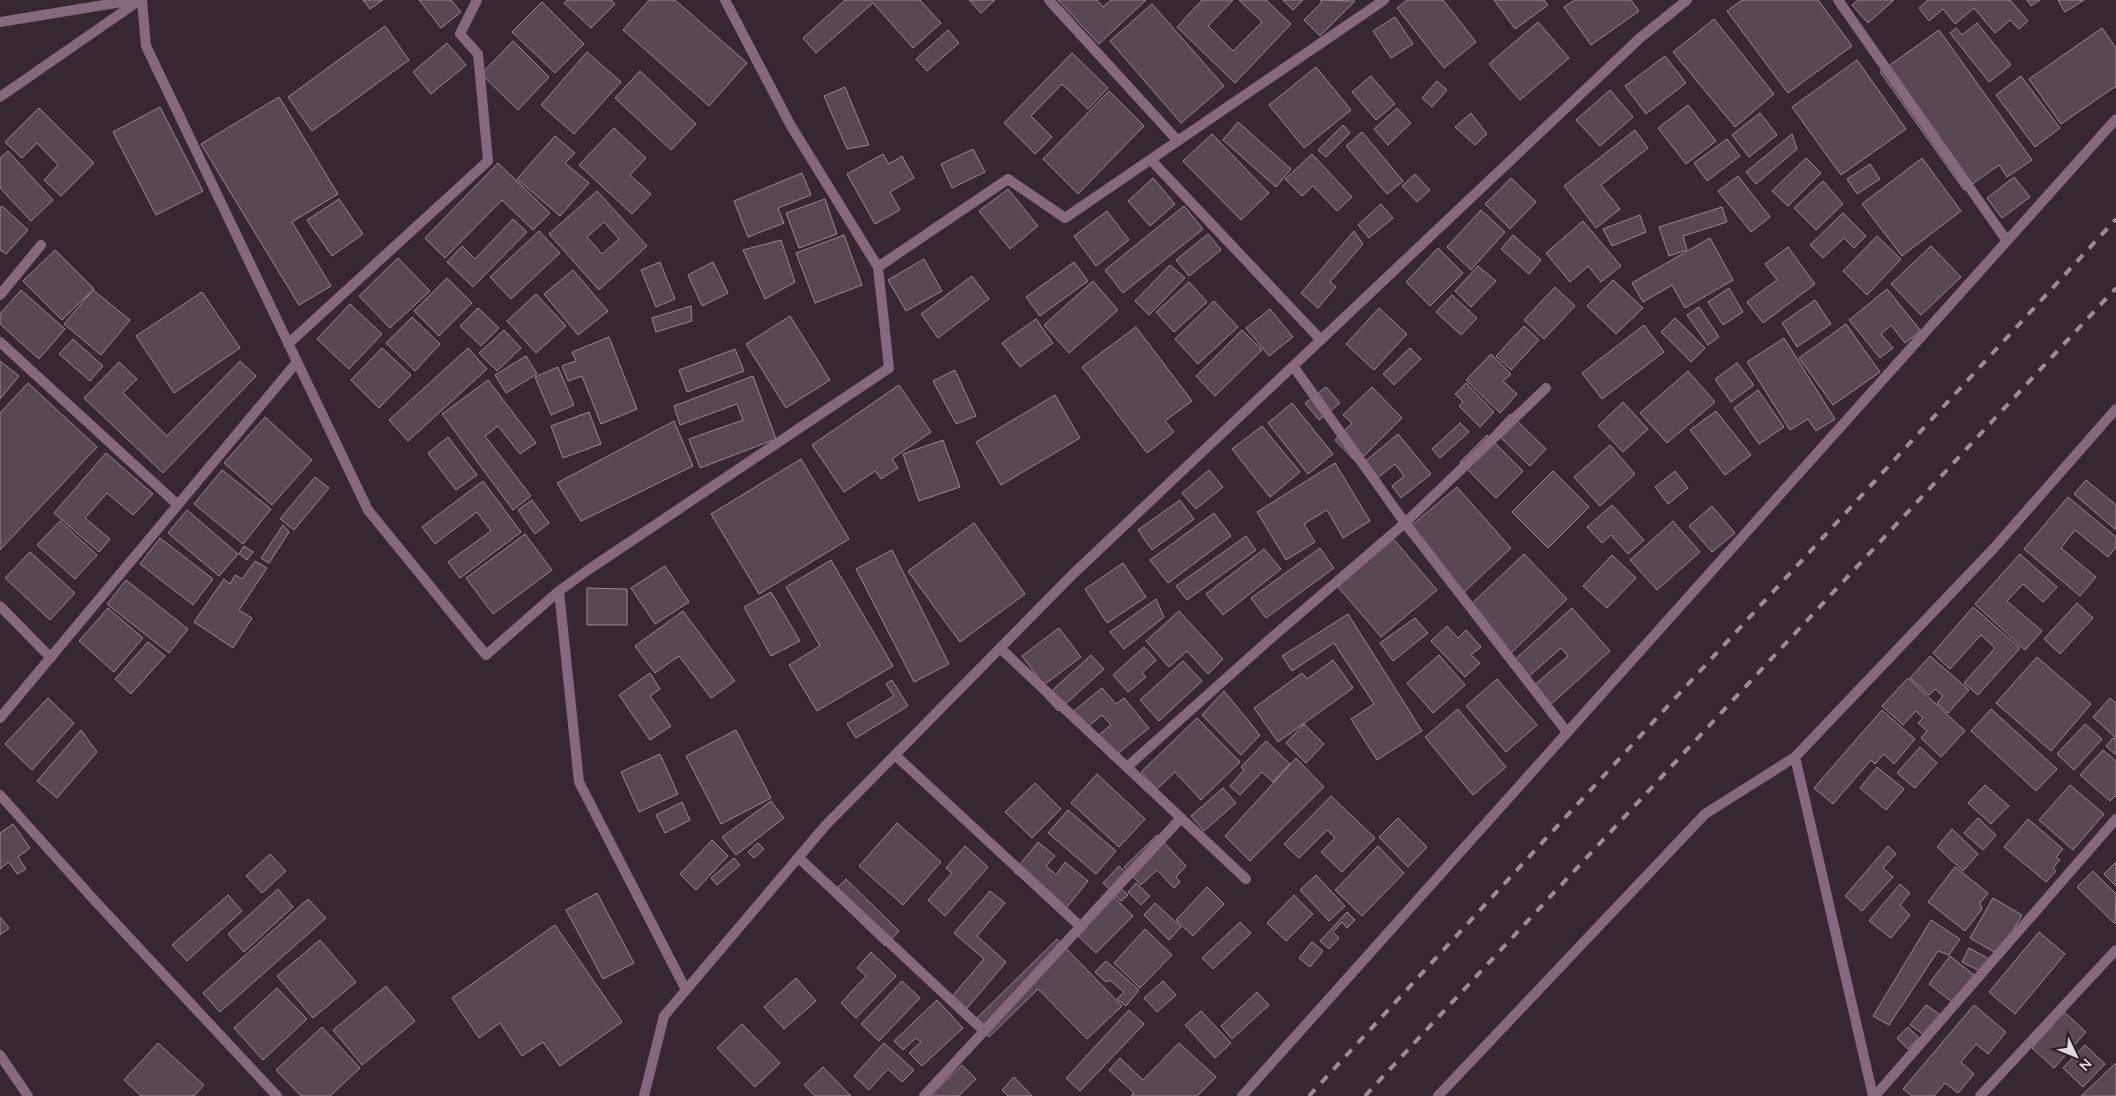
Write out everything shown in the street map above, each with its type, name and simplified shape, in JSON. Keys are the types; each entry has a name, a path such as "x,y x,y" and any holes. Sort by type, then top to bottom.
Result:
{"street":[{"path":"0,22 134,0"},
{"path":"0,97 141,0 146,46 368,510 486,655 559,591 889,368 878,267 790,126 725,0"},
{"path":"288,344 488,161 478,54 460,34 477,0"},
{"path":"1049,0 1178,141"},
{"path":"878,267 1008,179 1065,218 1384,0"},
{"path":"644,1096 664,1016 825,826 1072,576 1640,38 1687,0"},
{"path":"1838,0 2006,241"},
{"path":"1242,1096 2116,120"},
{"path":"1150,160 1321,340"},
{"path":"0,295 41,245"},
{"path":"0,342 178,505"},
{"path":"0,718 297,362"},
{"path":"1293,366 1405,524 1567,732"},
{"path":"1127,767 1269,640 1405,524 1546,388"},
{"path":"1438,1096 1705,814 1795,758 1994,548 2115,411"},
{"path":"559,591 579,782 686,990"},
{"path":"0,606 51,658"},
{"path":"1000,648 1246,880"},
{"path":"895,755 1081,926"},
{"path":"1795,758 1874,1096"},
{"path":"0,795 277,1096"},
{"path":"924,1096 1181,818"},
{"path":"1874,1096 2116,819"},
{"path":"799,858 984,1031"},
{"path":"1980,1096 2116,950"},
{"path":"2,1061 28,1096"}],"building":[{"path":"363,0 383,0 370,9"},
{"path":"419,0 451,0 461,12 441,28"},
{"path":"567,0 611,0 615,4 591,28 564,3"},
{"path":"649,0 675,0 747,63 709,106 623,30"},
{"path":"845,0 920,0 941,23 913,48 873,3 816,53 803,38"},
{"path":"969,0 995,0 981,13"},
{"path":"1058,0 1097,0 1103,7 1111,0 1146,0 1099,44"},
{"path":"1202,0 1233,0 1208,26 1233,51 1262,22 1239,0 1266,0 1291,24 1235,83 1177,27"},
{"path":"1283,0 1303,0 1293,10"},
{"path":"1320,0 1355,1 1320,36 1304,20 1322,2"},
{"path":"1407,0 1443,0 1476,42 1444,68 1397,8"},
{"path":"1494,0 1544,0 1548,5 1515,29"},
{"path":"1575,0 1631,0 1639,11 1591,45 1564,7"},
{"path":"1742,0 1818,0 1852,46 1788,93 1727,11"},
{"path":"1858,0 1894,0 1868,23 1852,5"},
{"path":"1928,0 2010,0 2028,21 2019,29 2010,20 1995,33 1974,8 1955,24 1943,9 1929,21 1919,8"},
{"path":"2027,0 2040,0 2031,6"},
{"path":"2058,0 2084,0 2065,12"},
{"path":"542,2 584,44 555,73 512,32"},
{"path":"1152,4 1224,86 1181,123 1110,41"},
{"path":"1395,17 1413,44 1391,58 1373,31"},
{"path":"1714,19 1774,94 1735,127 1673,52"},
{"path":"1538,22 1569,58 1520,100 1489,64"},
{"path":"1977,23 2011,65 1989,82 1950,33 1956,28 1962,35"},
{"path":"385,26 409,60 312,131 288,97"},
{"path":"2102,28 2116,48 2116,86 2061,124 2029,79"},
{"path":"948,30 959,43 927,71 916,59"},
{"path":"1939,30 2032,160 2007,177 1999,165 1964,190 1880,72"},
{"path":"513,41 549,77 518,110 481,74"},
{"path":"447,43 466,65 431,94 413,72"},
{"path":"587,52 621,82 574,134 541,105"},
{"path":"1072,53 1108,88 1088,109 1062,84 1031,116 1052,137 1035,154 1004,123"},
{"path":"1665,56 1686,83 1646,114 1625,86"},
{"path":"1857,60 1906,129 1841,175 1792,107"},
{"path":"1316,67 1351,110 1304,148 1269,105"},
{"path":"640,71 696,124 671,150 615,98"},
{"path":"1371,76 1395,104 1376,120 1352,92"},
{"path":"2021,76 2060,128 2035,147 1996,95"},
{"path":"1437,81 1447,90 1432,107 1422,98"},
{"path":"845,87 869,145 847,149 824,96"},
{"path":"1610,90 1633,117 1600,146 1576,120"},
{"path":"1109,91 1144,126 1078,194 1043,159"},
{"path":"279,97 338,194 292,222 331,286 299,305 201,144"},
{"path":"1688,105 1716,141 1686,164 1658,128"},
{"path":"160,107 203,191 156,215 113,132"},
{"path":"39,108 94,163 61,196 44,180 58,165 37,143 22,158 5,142"},
{"path":"1397,108 1411,123 1388,145 1374,129"},
{"path":"1471,113 1487,134 1475,145 1455,127"},
{"path":"1760,113 1777,135 1749,157 1732,135"},
{"path":"1238,122 1291,169 1276,187 1223,140"},
{"path":"1343,125 1350,133 1326,157 1318,150"},
{"path":"614,128 646,158 630,175 651,194 632,214 579,165"},
{"path":"1635,130 1648,148 1601,185 1620,209 1596,228 1564,186"},
{"path":"1362,132 1403,181 1387,194 1346,146"},
{"path":"1212,134 1269,193 1241,220 1183,161"},
{"path":"1792,134 1797,149 1756,184 1746,172"},
{"path":"555,136 575,153 565,163 589,183 560,216 517,179"},
{"path":"1727,139 1740,156 1707,181 1694,163"},
{"path":"973,149 985,172 952,188 941,164"},
{"path":"8,151 53,200 31,221 0,188 0,158"},
{"path":"883,154 889,164 902,156 914,178 890,192 900,210 875,224 847,174"},
{"path":"1312,154 1352,197 1337,211 1313,186 1302,196 1285,179"},
{"path":"1806,158 1821,173 1788,206 1772,191"},
{"path":"1922,158 1961,211 1902,256 1862,204"},
{"path":"498,163 550,213 533,230 502,200 445,258 425,238"},
{"path":"1870,164 1880,179 1857,194 1847,179"},
{"path":"802,173 811,195 778,208 784,223 748,237 734,201"},
{"path":"1415,174 1430,190 1417,202 1402,186"},
{"path":"1738,176 1770,217 1751,232 1718,191"},
{"path":"2014,177 2030,197 2002,218 1987,198"},
{"path":"1153,178 1175,204 1150,226 1128,201"},
{"path":"1511,178 1536,202 1510,229 1485,204"},
{"path":"1823,181 1843,204 1816,230 1794,208"},
{"path":"1008,189 1038,226 1010,249 979,211"},
{"path":"597,191 647,246 599,290 549,234","holes":["604,222 619,239 602,254 587,237"]},
{"path":"339,199 363,234 332,256 307,220"},
{"path":"825,199 837,234 799,248 786,213"},
{"path":"1381,204 1393,218 1369,238 1358,225"},
{"path":"2,206 28,230 6,254 0,250 0,208"},
{"path":"1184,206 1203,229 1123,293 1105,270"},
{"path":"1722,207 1727,222 1683,236 1687,250 1669,256 1659,227"},
{"path":"1481,210 1505,232 1471,270 1447,247"},
{"path":"1107,211 1129,240 1096,266 1074,236"},
{"path":"1843,213 1866,236 1854,248 1844,238 1823,258 1810,245"},
{"path":"1640,215 1646,232 1612,246 1603,229"},
{"path":"513,219 527,232 473,287 447,262 462,246 475,259"},
{"path":"1583,221 1621,266 1601,282 1588,266 1570,282 1546,253"},
{"path":"539,231 560,253 511,299 490,277"},
{"path":"1354,231 1363,244 1330,282 1336,287 1318,308 1301,293"},
{"path":"1208,234 1221,250 1189,276 1176,260"},
{"path":"844,235 862,285 815,303 796,253"},
{"path":"1513,235 1541,260 1529,274 1501,249"},
{"path":"1877,236 1901,259 1867,295 1843,271"},
{"path":"1710,238 1733,280 1685,308 1672,285 1643,302 1632,283"},
{"path":"781,240 795,282 765,299 743,250"},
{"path":"1931,246 1961,277 1921,315 1891,284"},
{"path":"1788,247 1815,284 1763,323 1747,302 1777,280 1765,264"},
{"path":"1438,248 1463,273 1430,306 1406,282"},
{"path":"55,250 94,289 62,320 23,281"},
{"path":"398,258 430,291 390,328 359,296"},
{"path":"924,259 942,291 906,311 888,280"},
{"path":"660,262 675,299 656,307 641,270"},
{"path":"713,262 728,293 702,306 688,275"},
{"path":"1074,262 1088,281 1040,316 1026,297"},
{"path":"1170,265 1185,278 1149,315 1135,301"},
{"path":"1478,266 1496,281 1471,307 1455,291"},
{"path":"573,270 608,311 578,335 544,294"},
{"path":"972,276 989,299 938,338 921,314"},
{"path":"447,278 472,303 439,336 414,311"},
{"path":"1613,280 1643,308 1616,334 1587,306"},
{"path":"1093,281 1118,310 1069,353 1044,325"},
{"path":"1189,282 1207,302 1174,332 1156,312"},
{"path":"1555,287 1575,306 1544,339 1524,320"},
{"path":"1729,288 1743,312 1723,325 1708,302"},
{"path":"1887,289 1921,331 1905,343 1891,325 1881,334 1893,348 1880,358 1849,320"},
{"path":"21,290 65,329 39,359 0,324 0,314"},
{"path":"93,290 130,320 101,355 64,324"},
{"path":"202,292 240,348 174,393 136,336"},
{"path":"536,294 566,326 536,353 507,321"},
{"path":"1452,295 1477,318 1461,335 1436,312"},
{"path":"1815,300 1831,324 1797,347 1782,323"},
{"path":"1214,301 1238,327 1198,364 1175,339"},
{"path":"350,304 382,334 349,369 317,339"},
{"path":"691,306 692,321 656,332 652,318"},
{"path":"1699,307 1719,337 1708,345 1687,315"},
{"path":"478,308 499,328 481,346 460,326"},
{"path":"1379,308 1407,334 1374,370 1346,344"},
{"path":"1270,309 1293,337 1269,356 1246,328"},
{"path":"790,316 830,380 786,408 746,344"},
{"path":"412,317 440,344 415,371 386,343"},
{"path":"1675,318 1705,348 1691,362 1661,332"},
{"path":"1036,319 1053,343 1020,367 1002,343"},
{"path":"1846,324 1880,372 1833,405 1799,358"},
{"path":"1644,325 1664,352 1602,399 1582,373"},
{"path":"1524,326 1539,340 1511,370 1496,356"},
{"path":"1136,327 1192,401 1165,421 1174,432 1147,453 1082,367"},
{"path":"504,330 521,348 497,371 479,353"},
{"path":"1242,330 1262,350 1215,396 1196,376"},
{"path":"609,337 637,409 601,424 582,376 568,381 562,366 576,361 572,352"},
{"path":"1784,338 1835,419 1816,431 1808,419 1790,430 1747,362"},
{"path":"73,339 103,366 90,381 59,354"},
{"path":"382,348 411,375 379,408 351,380"},
{"path":"468,348 487,369 408,441 389,420"},
{"path":"1410,348 1421,359 1394,385 1383,374"},
{"path":"735,349 744,371 687,392 679,370"},
{"path":"1491,354 1511,374 1503,381 1517,394 1500,413 1466,380"},
{"path":"526,356 537,374 506,393 495,375"},
{"path":"0,361 19,376 0,399"},
{"path":"240,361 256,376 163,473 84,398 119,362 137,379 123,393 167,436"},
{"path":"1737,363 1754,385 1731,402 1715,379"},
{"path":"558,367 574,405 551,415 535,377"},
{"path":"955,370 976,416 956,424 933,381"},
{"path":"1688,371 1715,402 1667,443 1640,413"},
{"path":"753,376 776,439 700,468 689,439 743,420 737,404 680,425 674,406"},
{"path":"488,380 536,443 520,454 498,426 485,436 531,496 513,510 442,414"},
{"path":"28,383 97,447 0,550 0,413"},
{"path":"1466,383 1494,412 1480,427 1459,406 1463,402 1455,394"},
{"path":"899,385 931,432 892,459 898,468 881,479 875,471 844,492 812,445"},
{"path":"1326,387 1340,403 1319,420 1305,403"},
{"path":"1372,387 1402,418 1357,463 1335,440 1352,423 1343,415"},
{"path":"1758,390 1784,427 1759,444 1734,408"},
{"path":"1055,395 1080,438 1001,485 976,442"},
{"path":"1623,402 1648,429 1623,452 1598,426"},
{"path":"1292,403 1333,454 1308,474 1268,423"},
{"path":"1716,411 1751,455 1725,475 1690,430"},
{"path":"589,412 601,444 563,458 551,426"},
{"path":"1510,414 1546,449 1530,466 1494,431"},
{"path":"265,417 312,460 272,505 224,463"},
{"path":"674,421 693,466 581,521 557,483"},
{"path":"1460,423 1469,432 1440,458 1432,449"},
{"path":"1262,426 1300,472 1270,497 1232,449"},
{"path":"1398,434 1431,474 1401,498 1392,486 1404,476 1395,464 1375,480 1362,464"},
{"path":"1487,435 1523,471 1496,498 1460,462"},
{"path":"448,437 477,475 456,490 428,453"},
{"path":"943,440 960,487 919,501 903,454"},
{"path":"1610,445 1635,474 1600,506 1574,477"},
{"path":"106,453 153,494 133,515 107,493 85,518 110,539 99,552 54,513"},
{"path":"801,459 849,539 759,594 711,514"},
{"path":"1335,463 1370,521 1343,538 1327,510 1304,524 1315,542 1286,560 1257,512"},
{"path":"222,470 271,509 243,544 194,504"},
{"path":"1209,470 1223,487 1196,509 1182,493"},
{"path":"1553,471 1589,507 1548,548 1512,512"},
{"path":"1675,471 1688,488 1668,504 1655,487"},
{"path":"315,477 329,488 294,530 280,519"},
{"path":"2086,480 2116,505 2116,530 2074,494"},
{"path":"483,481 521,532 460,578 448,562 491,531 477,512 435,544 422,527"},
{"path":"1457,487 1511,548 1460,596 1405,531"},
{"path":"2068,497 2116,537 2116,547 2108,557 2075,530 2061,548 2096,577 2080,596 2024,549"},
{"path":"532,500 549,523 535,534 518,510"},
{"path":"1180,500 1194,519 1152,550 1138,530"},
{"path":"1612,505 1644,540 1628,554 1611,535 1602,543 1587,527"},
{"path":"1712,506 1735,533 1712,552 1689,526"},
{"path":"187,510 238,554 219,576 168,533"},
{"path":"1214,513 1231,536 1168,583 1150,560"},
{"path":"60,521 97,555 75,579 37,545"},
{"path":"1673,521 1700,552 1657,590 1630,560"},
{"path":"974,523 1025,594 960,642 908,571"},
{"path":"283,525 289,532 269,563 261,558"},
{"path":"525,534 552,570 493,614 466,578"},
{"path":"1390,535 1437,590 1381,637 1334,582"},
{"path":"1246,536 1256,550 1187,600 1176,586"},
{"path":"160,538 213,579 193,605 140,564"},
{"path":"244,546 253,552 247,560 239,554"},
{"path":"1320,548 1334,568 1266,618 1251,598"},
{"path":"1264,549 1281,569 1223,615 1206,594"},
{"path":"892,550 949,664 914,682 856,569"},
{"path":"30,552 75,593 50,620 5,578"},
{"path":"1524,554 1567,599 1511,653 1467,608"},
{"path":"2020,554 2057,587 2043,602 2023,584 2007,601 2042,631 2025,650 1975,604"},
{"path":"1612,555 1636,578 1607,608 1583,586"},
{"path":"831,560 893,666 817,711 789,665 820,646 786,587"},
{"path":"255,561 267,568 239,610 252,618 233,648 194,622 224,579 230,584 235,575 242,579"},
{"path":"1123,563 1146,597 1107,623 1085,589"},
{"path":"665,566 689,602 655,624 631,588"},
{"path":"126,580 188,629 169,653 107,604"},
{"path":"587,588 627,589 627,625 587,625"},
{"path":"771,592 800,641 771,656 744,607"},
{"path":"1156,599 1164,617 1124,649 1110,632"},
{"path":"2077,603 2093,618 2060,654 2044,639"},
{"path":"1973,607 2020,648 1978,695 1964,683 1995,648 1981,635 1950,669 1933,653"},
{"path":"108,608 143,638 114,672 79,641"},
{"path":"1572,608 1610,651 1549,706 1532,687 1568,656 1561,648 1527,678 1512,662"},
{"path":"683,611 735,681 711,698 679,656 655,673 635,646"},
{"path":"1179,611 1223,659 1208,674 1187,651 1169,667 1146,641"},
{"path":"1348,614 1422,731 1377,760 1351,719 1374,704 1334,643 1292,671 1282,656"},
{"path":"1415,618 1428,633 1393,661 1380,643"},
{"path":"1447,626 1458,638 1466,630 1481,647 1471,655 1480,663 1465,677 1431,641"},
{"path":"1059,628 1081,657 1044,685 1022,656"},
{"path":"148,642 165,656 131,694 115,679"},
{"path":"1144,647 1156,660 1142,673 1146,677 1128,692 1113,675"},
{"path":"1091,655 1104,669 1058,711 1045,697"},
{"path":"1439,655 1465,685 1433,713 1407,683"},
{"path":"1930,656 1969,690 1948,713 1937,703 1943,696 1935,689 1929,695 1910,678"},
{"path":"2037,657 2091,704 2051,751 1996,703"},
{"path":"1333,660 1353,688 1278,742 1254,708 1302,673 1307,679"},
{"path":"1183,661 1202,681 1159,721 1140,700"},
{"path":"650,673 660,689 650,696 671,726 650,740 619,695"},
{"path":"1908,678 1965,731 1941,757 1921,738 1927,731 1918,723 1923,718 1916,711 1903,725 1882,706"},
{"path":"1497,679 1537,725 1506,752 1466,706"},
{"path":"892,680 908,706 856,738 847,724 894,696 886,684"},
{"path":"1102,688 1116,704 1124,698 1149,728 1111,759 1094,739 1111,725 1102,715 1083,731 1070,714"},
{"path":"1224,691 1260,735 1241,755 1202,715"},
{"path":"48,698 74,723 32,770 5,744"},
{"path":"2110,698 2116,703 2116,738 2093,717"},
{"path":"1458,709 1506,767 1473,795 1425,737"},
{"path":"1991,709 2057,769 2036,791 1971,731"},
{"path":"1882,710 1915,739 1894,764 1884,754 1875,764 1871,760 1833,804 1814,788"},
{"path":"1197,718 1240,762 1201,800 1175,772 1157,789 1141,772"},
{"path":"1304,724 1324,744 1306,763 1286,743"},
{"path":"2085,724 2102,739 2074,770 2057,754"},
{"path":"81,730 97,752 57,798 37,781"},
{"path":"736,730 771,798 721,824 686,756"},
{"path":"2113,738 2116,740 2116,755 2106,746"},
{"path":"1266,741 1290,764 1273,782 1262,772 1240,795 1230,786 1244,770 1241,767"},
{"path":"1920,747 1937,763 1915,788 1897,773"},
{"path":"2103,750 2116,761 2116,795 2110,801 2080,775"},
{"path":"660,754 678,794 639,812 621,772"},
{"path":"1296,758 1324,787 1250,861 1225,836"},
{"path":"1877,767 1904,789 1886,810 1860,788"},
{"path":"1097,774 1145,819 1119,847 1071,803"},
{"path":"1035,783 1061,809 1032,838 1005,812"},
{"path":"1985,785 2009,806 1991,824 1968,803"},
{"path":"2070,785 2104,814 2073,850 2039,820"},
{"path":"1223,788 1236,803 1204,831 1191,816"},
{"path":"1331,796 1375,838 1342,872 1321,852 1335,838 1327,830 1299,858 1284,844"},
{"path":"771,801 784,818 736,855 722,837"},
{"path":"682,802 690,820 665,833 656,815"},
{"path":"1068,810 1116,851 1096,874 1048,833"},
{"path":"1398,818 1427,847 1408,867 1379,837"},
{"path":"1978,818 1996,835 1983,850 1964,833"},
{"path":"2028,819 2063,849 2056,857 2060,860 2053,868 2056,871 2046,882 2004,847"},
{"path":"897,823 941,862 903,905 859,866"},
{"path":"13,824 30,848 18,857 26,869 17,874 9,862 0,869 0,833"},
{"path":"1952,829 1978,854 1963,871 1937,847"},
{"path":"1157,835 1186,866 1176,877 1180,882 1174,888 1157,870 1141,885 1124,867"},
{"path":"712,840 728,856 696,890 680,874"},
{"path":"1038,842 1055,856 1046,866 1056,875 1065,862 1088,881 1063,912 1014,872"},
{"path":"758,843 764,849 754,858 748,852"},
{"path":"965,846 988,867 945,916 928,900 952,873 946,868"},
{"path":"1378,846 1404,873 1362,916 1335,890"},
{"path":"1888,846 1896,854 1883,868 1893,877 1862,911 1845,896"},
{"path":"270,854 286,871 262,893 246,876"},
{"path":"734,858 740,865 717,885 711,878"},
{"path":"2116,862 2116,886 2104,874"},
{"path":"1119,866 1126,873 1116,884 1128,895 1121,901 1103,883"},
{"path":"1955,867 1988,893 1980,903 1982,909 1965,931 1928,902"},
{"path":"2093,871 2116,894 2115,924 2077,887"},
{"path":"1316,875 1345,906 1329,921 1300,890"},
{"path":"846,879 899,931 885,946 831,894"},
{"path":"1136,883 1150,896 1141,905 1128,892"},
{"path":"1900,884 1910,893 1900,905 1910,915 1891,938 1869,921"},
{"path":"1207,887 1224,904 1193,936 1176,920"},
{"path":"278,889 293,907 244,952 228,934"},
{"path":"990,891 1005,903 977,936 1006,962 963,1013 948,1001 984,959 954,933"},
{"path":"597,893 634,963 603,979 566,910"},
{"path":"1110,893 1133,916 1096,953 1072,930"},
{"path":"228,895 242,911 187,961 172,945"},
{"path":"1294,895 1313,914 1286,941 1267,923"},
{"path":"1993,898 2022,915 1999,955 1970,938"},
{"path":"308,899 326,918 220,1012 203,993"},
{"path":"1155,903 1181,927 1169,940 1144,915"},
{"path":"1347,912 1355,920 1347,928 1342,922 1333,932 1339,938 1329,949 1320,941"},
{"path":"0,917 9,928 0,935"},
{"path":"1931,920 1960,939 1949,955 1938,951 1889,1025 1873,1016"},
{"path":"1240,922 1251,933 1213,969 1202,958"},
{"path":"555,925 622,1022 560,1066 543,1042 522,1056 500,1023 479,1038 452,998"},
{"path":"1145,929 1172,955 1140,988 1114,963"},
{"path":"2039,932 2065,954 2015,1014 1989,992"},
{"path":"1057,939 1122,1006 1087,1039 1038,989 989,1037 974,1021"},
{"path":"320,940 356,982 313,1018 277,976"},
{"path":"1312,942 1323,951 1310,967 1299,958"},
{"path":"1969,948 1993,961 1986,974 1962,962"},
{"path":"871,952 896,976 856,1018 841,1003 866,976 857,968"},
{"path":"1950,956 1979,979 1957,1006 1929,984"},
{"path":"1106,961 1139,990 1126,1006 1117,999 1124,992 1110,980 1106,982 1095,972"},
{"path":"796,978 816,1001 784,1029 764,1007"},
{"path":"902,981 920,998 879,1041 861,1024"},
{"path":"1163,981 1176,995 1157,1012 1144,998"},
{"path":"386,986 415,1021 362,1065 333,1030"},
{"path":"277,988 307,1019 263,1060 234,1028"},
{"path":"1257,992 1269,1005 1232,1039 1221,1026"},
{"path":"937,1000 963,1028 922,1066 909,1053 921,1042 916,1038 903,1050 894,1041"},
{"path":"1926,1005 1945,1018 1930,1039 1910,1025"},
{"path":"1974,1005 2006,1032 1988,1054 1976,1044 1961,1062 1974,1074 1958,1093 1945,1083 1934,1096 1912,1096 1903,1089"},
{"path":"1129,1010 1144,1024 1080,1091 1066,1078"},
{"path":"1201,1011 1231,1043 1215,1058 1185,1025"},
{"path":"2064,1012 2086,1032 2054,1068 2032,1048"},
{"path":"742,1024 780,1063 755,1087 717,1048"},
{"path":"322,1027 360,1068 330,1096 301,1096 276,1070"},
{"path":"1908,1027 1919,1038 1908,1049 1897,1038"},
{"path":"158,1043 204,1085 194,1096 141,1096 124,1080"},
{"path":"884,1043 914,1070 902,1082 888,1069 869,1090 854,1076"},
{"path":"1179,1043 1216,1077 1197,1096 1131,1096 1134,1093 1109,1070 1120,1058 1143,1080"},
{"path":"2085,1045 2105,1064 2083,1087 2063,1068"},
{"path":"2116,1063 2116,1096 2081,1096"},
{"path":"962,1065 976,1079 959,1096 930,1096"},
{"path":"823,1067 851,1096 815,1096 804,1085"},
{"path":"1014,1077 1032,1096 1008,1096 1002,1090"}],"railway":[{"path":"1309,1096 2116,219"},
{"path":"1365,1096 2116,288"}]}
